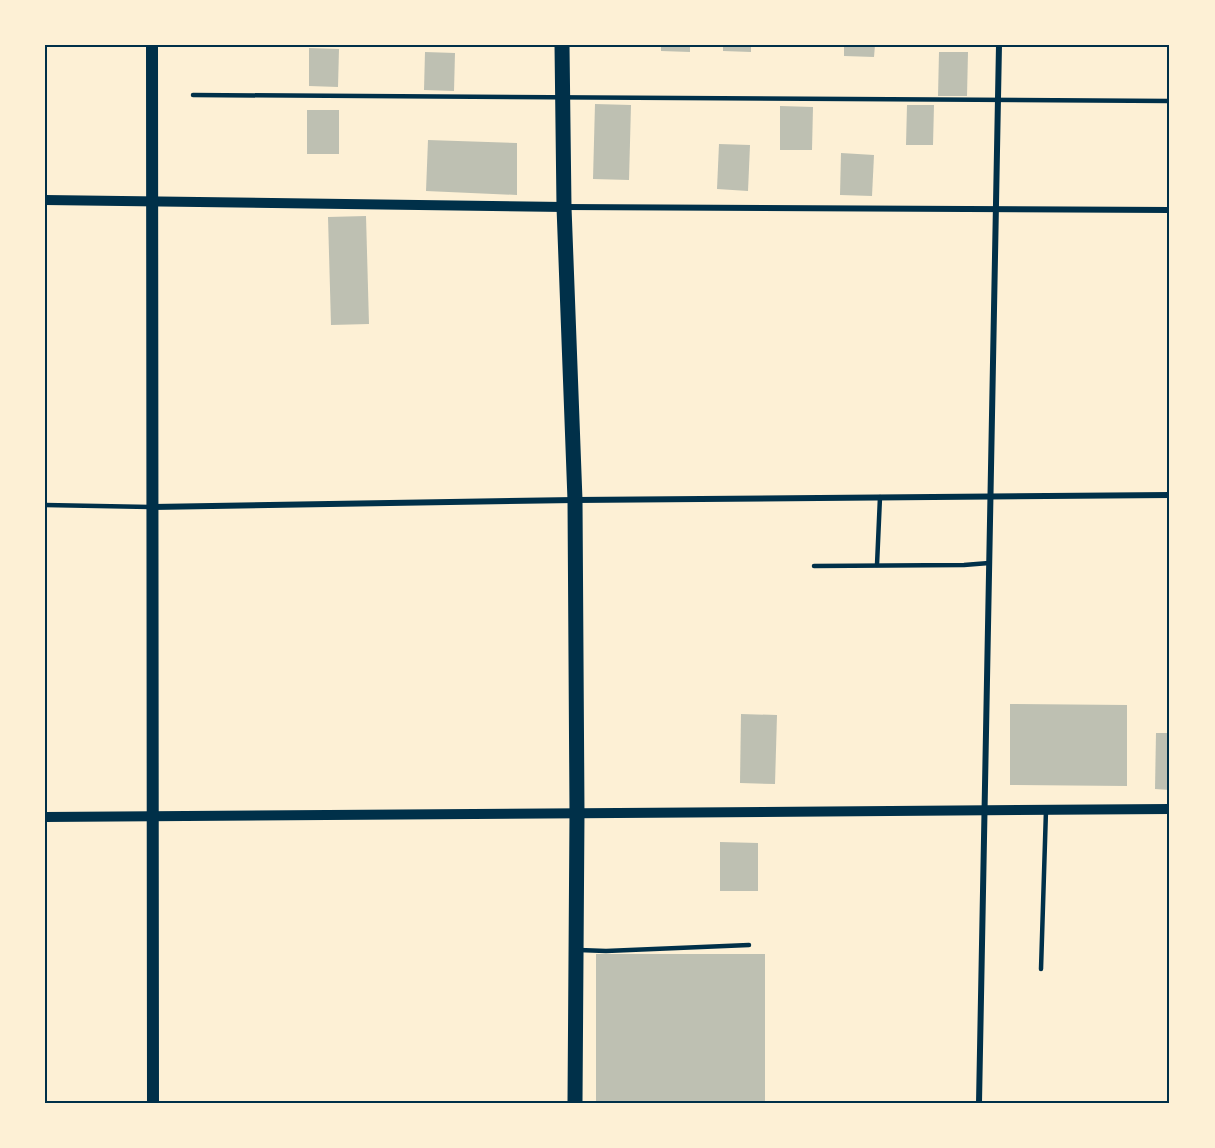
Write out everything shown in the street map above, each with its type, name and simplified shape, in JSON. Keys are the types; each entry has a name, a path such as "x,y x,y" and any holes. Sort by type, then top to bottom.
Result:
{"main road":[{"path":"152,45 153,1103"},
{"path":"562,45 564,207 575,500 577,813 575,1103"}],"street":[{"path":"979,1103 999,45"},
{"path":"45,200 564,207 1170,210"},
{"path":"152,507 575,500 1170,495"},
{"path":"45,817 1170,809"}],"lane":[{"path":"193,95 1170,101"},
{"path":"877,565 880,497"},
{"path":"45,505 152,507"},
{"path":"814,566 964,565 989,562"},
{"path":"1041,969 1046,810"},
{"path":"576,950 606,951 749,945"}],"building":[{"path":"661,45 690,45 690,52 661,51"},
{"path":"723,45 751,45 751,52 723,51"},
{"path":"844,45 875,45 874,57 844,56"},
{"path":"309,48 339,49 338,87 309,86"},
{"path":"425,52 455,53 454,91 424,90"},
{"path":"939,52 968,52 967,96 938,96"},
{"path":"595,104 631,105 629,180 593,179"},
{"path":"907,105 934,105 933,145 906,145"},
{"path":"780,106 813,107 812,150 780,150"},
{"path":"307,110 339,110 339,154 307,154"},
{"path":"428,140 517,143 517,195 426,191"},
{"path":"719,144 750,145 748,191 717,189"},
{"path":"841,153 874,155 872,196 840,195"},
{"path":"366,216 369,324 331,325 328,217"},
{"path":"1010,704 1127,705 1127,786 1010,785"},
{"path":"741,714 777,715 775,784 740,783"},
{"path":"1156,733 1170,733 1170,790 1155,789"},
{"path":"720,842 758,843 758,891 720,891"},
{"path":"596,954 765,954 765,1103 596,1103"}]}
